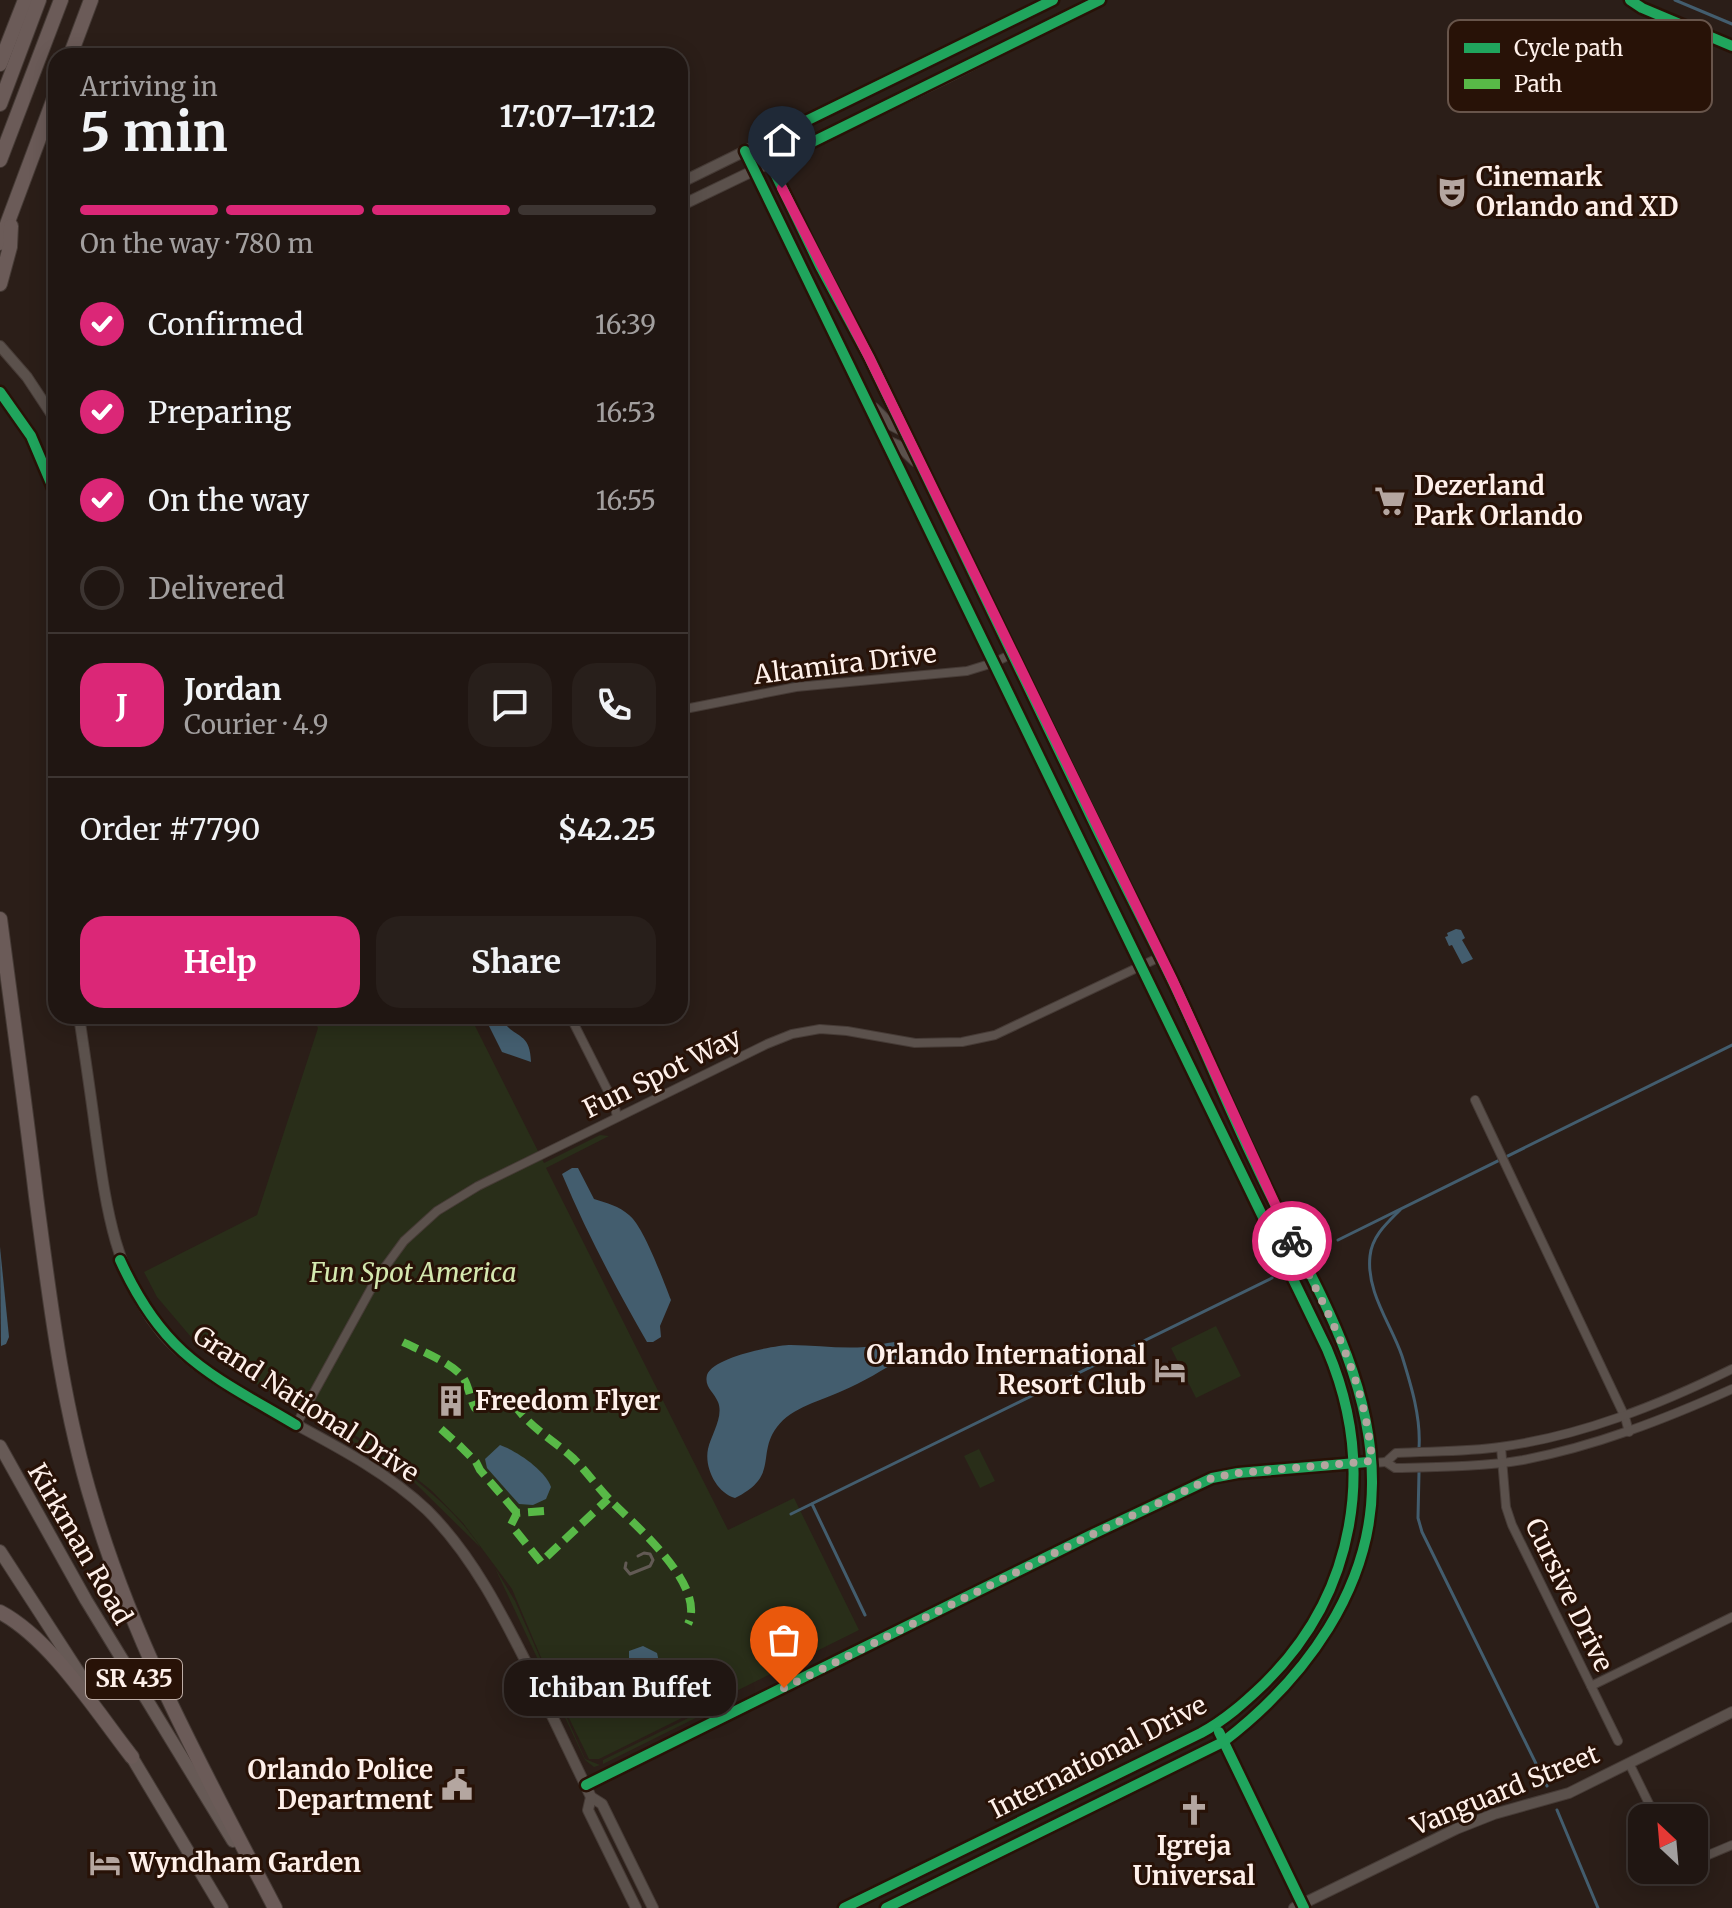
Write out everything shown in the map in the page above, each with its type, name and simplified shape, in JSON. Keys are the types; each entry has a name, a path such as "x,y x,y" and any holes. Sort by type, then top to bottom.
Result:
{"highway":[{"path":"0,64 25,0"},
{"path":"0,104 39,0"},
{"path":"0,160 61,0"},
{"path":"73,48 91,0"},
{"path":"0,243 48,115"},
{"path":"0,284 10,247 11,214"},
{"path":"0,919 53,1328 85,1480 115,1575 145,1651 275,1908"},
{"path":"0,1612 22,1625 43,1644 132,1757"}],"main road":[{"name":"Kirkman Road","path":"0,1446 86,1600 275,1908"},
{"name":"SR 435","path":"0,1551 132,1757 222,1908"}],"street":[{"path":"688,179 1053,0"},
{"path":"688,202 1100,0"},
{"name":"International Drive","path":"761,143 906,433 1160,957 1255,1164 1347,1352 1365,1409 1372,1461 1372,1487 1363,1544 1348,1589 1318,1647 1279,1694 1223,1742 886,1908"},
{"name":"International Drive","path":"745,151 1327,1349 1349,1412 1354,1463 1354,1487 1345,1547 1325,1600 1312,1623 1269,1679 1215,1725 844,1908"},
{"path":"0,346 27,377 48,409"},
{"path":"0,392 35,445 48,473"},
{"path":"865,397 882,416 906,433"},
{"path":"885,440 910,455 924,471"},
{"name":"Altamira Drive","path":"688,708 796,687 967,671 1012,654"},
{"name":"Fun Spot Way","path":"296,1425 389,1260 418,1227 456,1198 792,1034 820,1029 939,1044 995,1035 1160,957"},
{"name":"Grand National Drive","path":"80,1024 112,1235 130,1280 162,1332 202,1369 368,1465 407,1493 427,1511 475,1567 512,1634 591,1797 602,1804 653,1908"},
{"path":"574,1024 614,1103 617,1117"},
{"path":"1475,1100 1625,1417 1629,1432"},
{"path":"1386,1462 1396,1453 1501,1447 1625,1417 1672,1399 1732,1369"},
{"path":"586,1785 1212,1478 1372,1461 1386,1462 1395,1468 1524,1459 1658,1423 1732,1389"},
{"name":"Cursive Drive","path":"1501,1447 1506,1507 1512,1525 1618,1741"},
{"path":"1591,1686 1732,1617"},
{"name":"Vanguard Street","path":"1300,1907 1456,1829 1494,1814 1569,1793 1732,1712"},
{"path":"1215,1725 1300,1907"},
{"path":"1629,1763 1649,1804"},
{"path":"1067,1819 1078,1808 1086,1789"},
{"name":"Grand National Drive","path":"591,1797 588,1810 636,1908"},
{"path":"1708,1856 1732,1845"},
{"path":"863,1908 879,1891"}],"green space":[{"name":"Fun Spot America","path":"316,1024 474,1024 544,1163 600,1135 609,1136 546,1168 728,1530 794,1498 859,1630 599,1759 589,1759 551,1681 512,1589 463,1523 432,1491 395,1461 320,1413 282,1398 227,1367 191,1337 157,1297 144,1272 257,1215 318,1028"},
{"path":"1216,1326 1241,1376 1196,1398 1171,1348"},
{"path":"319,1415 427,1490 465,1527 481,1548 414,1482 321,1423"},
{"path":"979,1449 995,1481 980,1488 964,1456"},
{"path":"495,1568 515,1601 585,1759 600,1765 594,1767 585,1760"},
{"path":"729,1698 730,1701 603,1764 603,1760"}],"water":[{"path":"1456,929 1461,930 1465,938 1462,940 1473,959 1462,964 1445,937"},
{"path":"488,1024 505,1024 524,1040 528,1044 531,1062 502,1052"},
{"path":"578,1168 594,1199 629,1215 647,1242 671,1300 660,1326 661,1337 653,1342 647,1342 581,1217 562,1174"},
{"path":"0,1247 9,1337 6,1344 1,1346"},
{"path":"895,1342 901,1349 902,1358 858,1384 799,1409 783,1420 771,1437 763,1473 749,1490 735,1498 717,1485 707,1456 719,1414 718,1402 707,1383 707,1375 712,1369 745,1353 783,1346 869,1347"},
{"path":"500,1445 522,1456 543,1474 551,1487 546,1499 533,1505 519,1504 487,1468 485,1459"},
{"path":"643,1646 657,1653 660,1666 654,1668 629,1662 629,1651"}],"waterway":[{"path":"1675,0 1732,24"},
{"path":"1338,1240 1732,1045"},
{"path":"1400,1210 1374,1242 1370,1269 1375,1295 1409,1378 1417,1413 1419,1448"},
{"path":"791,1514 1272,1278"},
{"path":"1419,1472 1418,1518 1422,1532 1547,1786"},
{"path":"812,1504 865,1615"},
{"path":"1557,1810 1598,1908"}],"railway":[{"path":"626,1563 625,1568 630,1574 650,1566 653,1560 650,1554 638,1556"}],"marked path":[{"path":"403,1342 459,1373 466,1382 475,1408 512,1400 532,1425 574,1459 666,1557 687,1592 691,1609 688,1624"},
{"path":"441,1429 476,1462 517,1513"},
{"path":"544,1511 517,1513 511,1525 541,1562 608,1499"}],"cycle path":[{"path":"761,143 1053,0"},
{"path":"886,1908 1223,1742 1281,1690 1328,1628 1347,1594 1361,1558 1369,1520 1372,1481 1369,1438 1360,1397 1331,1317 1245,1141 1175,986 869,357 770,163 1100,0"},
{"path":"1630,0 1670,20"},
{"path":"1712,38 1732,46"},
{"path":"745,151 1327,1349 1342,1393 1351,1438 1353,1483 1349,1527 1338,1569 1320,1610 1295,1649 1257,1691 1201,1733 844,1908"},
{"path":"0,392 31,436 48,476"},
{"path":"120,1260 154,1320 192,1360 296,1425"},
{"path":"586,1785 1212,1478 1368,1462"},
{"path":"1219,1732 1304,1908"}],"way so far":[{"path":"784,1688 1212,1478 1372,1461 1365,1409 1347,1352 1292,1241"}],"place":[{"name":"Cinemark Orlando and XD","path":"1452,192"},
{"name":"Dezerland Park Orlando","path":"1390,501"},
{"name":"Orlando International Resort Club","path":"1170,1370"},
{"name":"Freedom Flyer","path":"451,1401"},
{"name":"Ichiban Buffet","path":"784,1688"},
{"name":"Orlando Police Department","path":"457,1785"},
{"name":"Igreja Universal","path":"1194,1810"},
{"name":"Wyndham Garden","path":"105,1863"}],"route":[{"path":"782,188 869,357 1173,981 1292,1241"}]}
